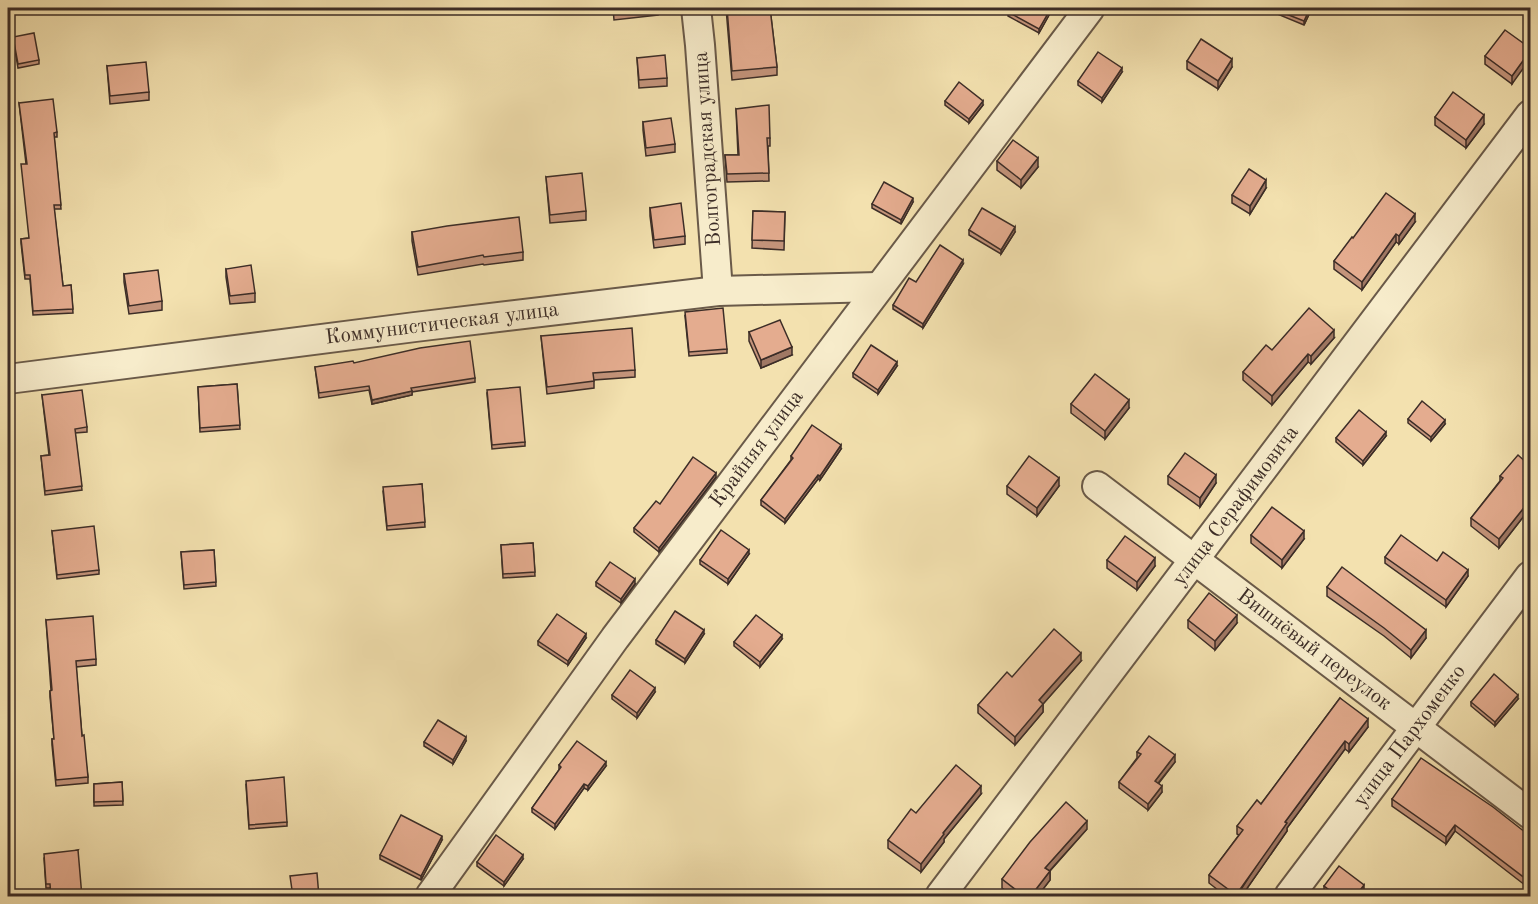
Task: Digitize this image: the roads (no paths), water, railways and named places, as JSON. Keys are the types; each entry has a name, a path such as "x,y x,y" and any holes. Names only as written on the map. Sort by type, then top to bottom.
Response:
{"street":[{"name":"Волгоградская улица","path":"696,8 718,291"},
{"name":"Крайняя улица","path":"430,897 615,638 1090,8"},
{"name":"улица Серафимовича","path":"940,897 1530,115"},
{"name":"Коммунистическая улица","path":"8,379 718,291 878,287"},
{"name":"Вишнёвый переулок","path":"1097,486 1417,726 1530,814"},
{"name":"улица Пархоменко","path":"1289,897 1530,576"}]}
